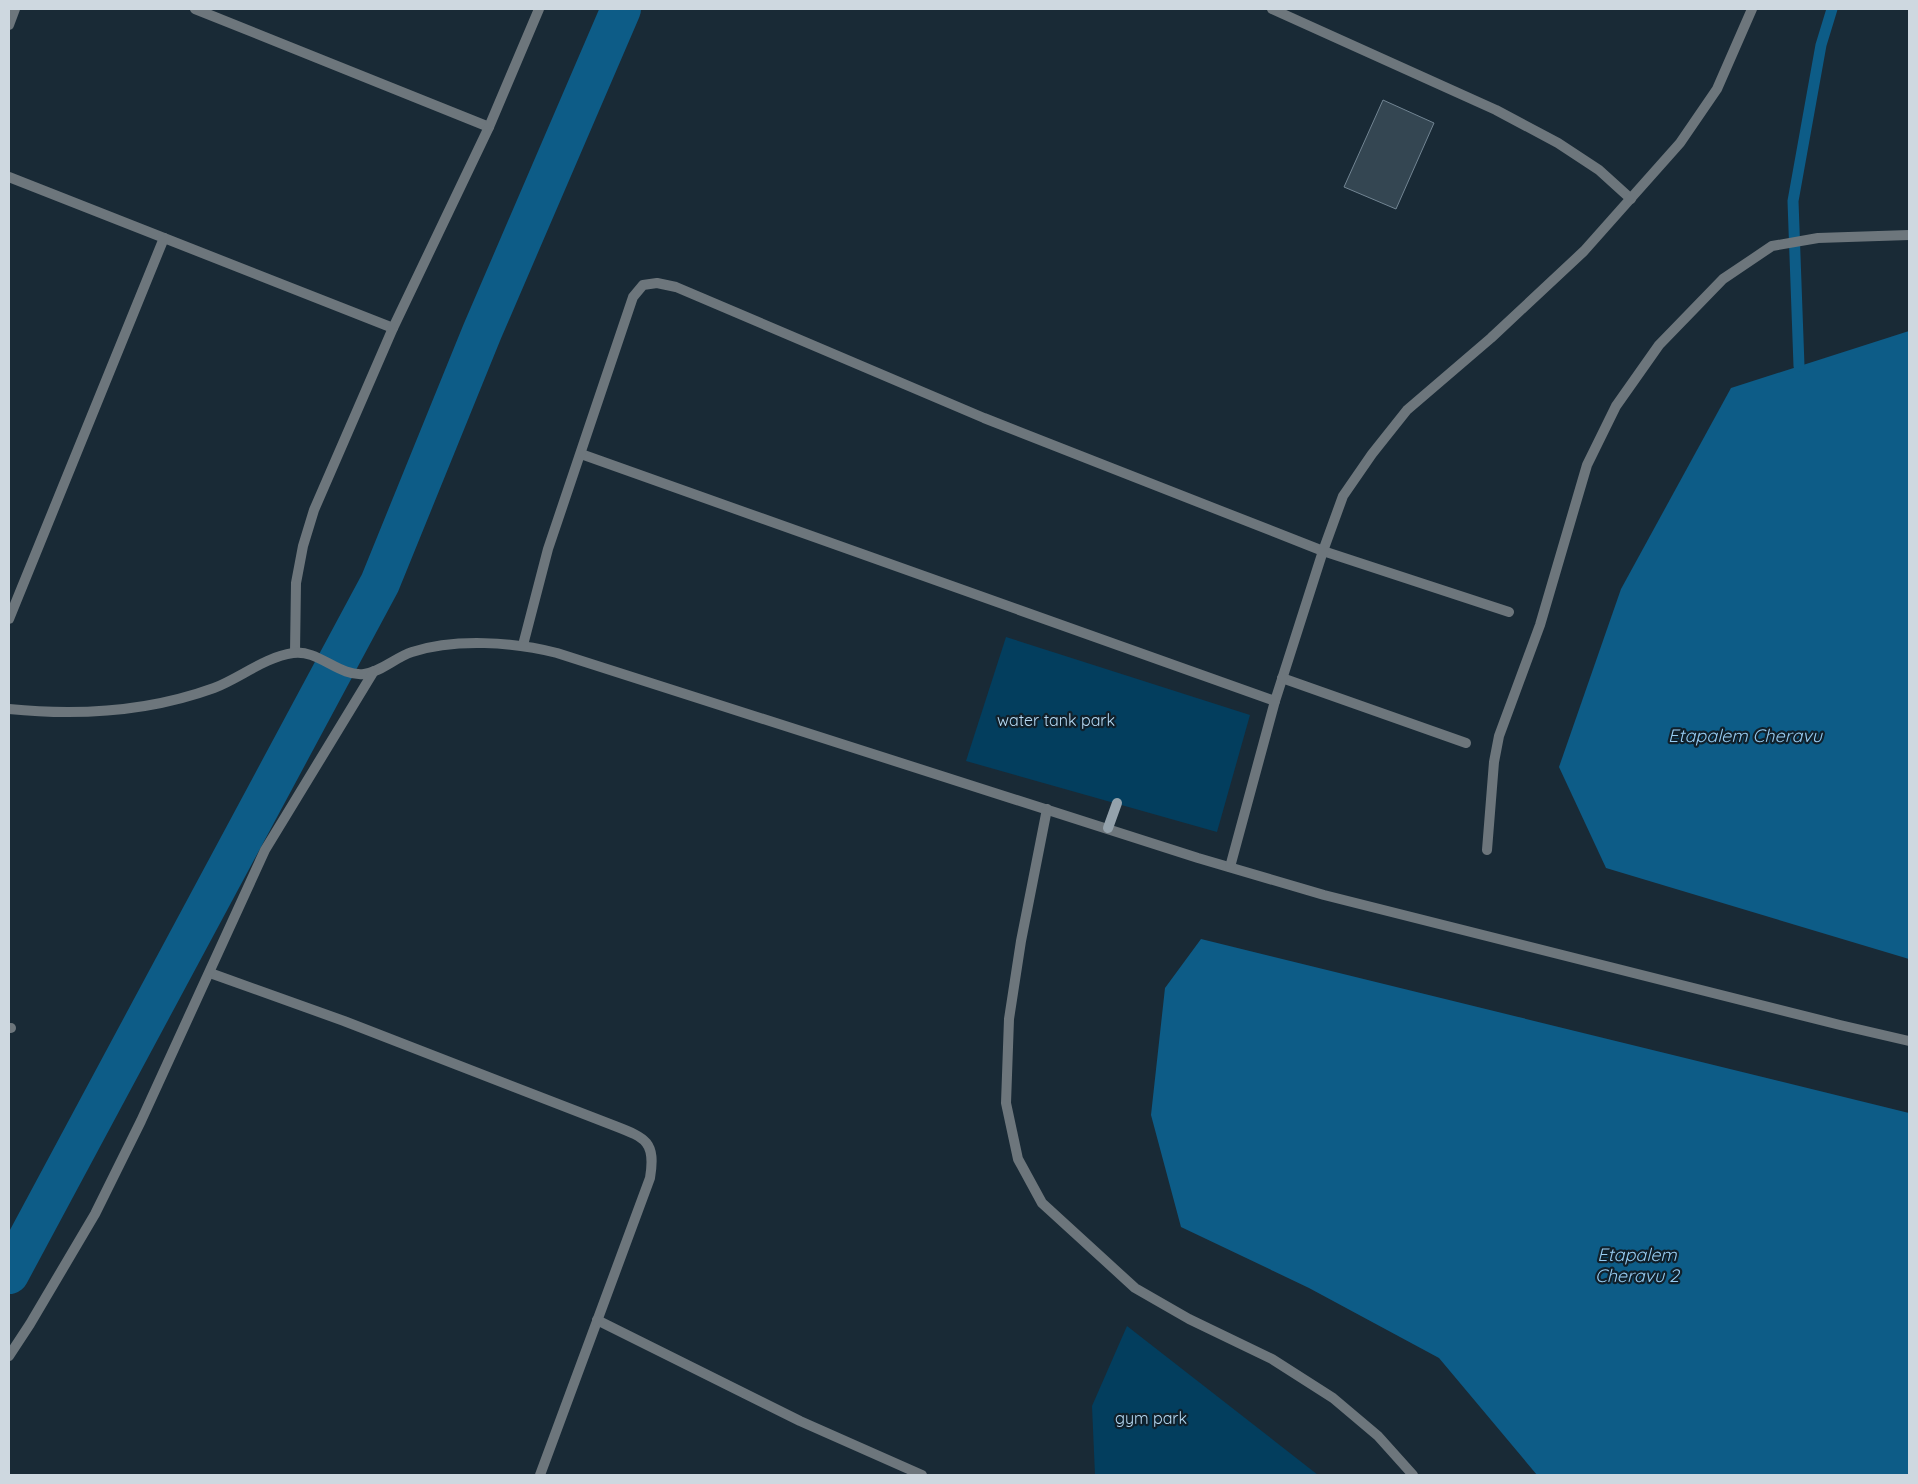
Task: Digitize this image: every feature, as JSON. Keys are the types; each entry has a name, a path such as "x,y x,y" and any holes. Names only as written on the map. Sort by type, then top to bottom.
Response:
{"street":[{"path":"9,25 16,9"},
{"path":"195,9 489,127"},
{"path":"295,652 296,583 303,546 314,510 393,328 489,127 539,9"},
{"path":"1272,9 1496,110 1558,143 1599,170 1631,199"},
{"path":"1230,867 1282,678 1343,496 1372,454 1407,410 1491,338 1584,251 1680,143 1717,89 1752,9"},
{"path":"9,177 393,328"},
{"path":"1488,850 1494,762 1500,736 1540,625 1587,465 1616,406 1659,345 1723,279 1772,246 1818,238 1909,235"},
{"path":"9,619 164,238"},
{"path":"523,645 548,550 633,297 643,285 657,283 676,287 984,418 1323,551 1509,612"},
{"path":"581,454 1275,701"},
{"path":"9,709 40,712 96,712 185,698 215,687 279,656 295,652 314,656 352,673 364,674 374,671 408,653 430,646 523,645 557,653 1230,867 1324,895 1820,1021 1909,1041"},
{"path":"9,1356 30,1324 94,1214 142,1120 266,850 374,671"},
{"path":"1282,678 1466,744"},
{"path":"1108,828 1117,803"},
{"path":"1047,809 1021,941 1009,1020 1006,1103 1018,1159 1042,1203 1135,1288 1189,1320 1272,1359 1333,1398 1378,1436 1413,1475"},
{"path":"210,973 344,1021 641,1137 650,1148 653,1162 650,1178 540,1475"},
{"path":"597,1320 800,1421 922,1475"}],"green space":[{"name":"water tank park","path":"1006,637 1250,715 1217,832 966,761"},
{"name":"gym park","path":"1127,1326 1318,1475 1095,1475 1092,1406"}],"water":[{"name":"Etapalem Cheravu","path":"1909,331 1909,959 1606,868 1559,767 1621,589 1731,388"},
{"name":"Etapalem Cheravu 2","path":"1201,939 1909,1113 1909,1475 1537,1475 1439,1358 1309,1288 1181,1227 1151,1115 1165,988"}],"building":[{"path":"1383,100 1434,123 1396,209 1344,187"}],"waterway":[{"path":"9,1274 380,583 482,332 621,9"},
{"path":"1799,366 1793,201 1821,45 1832,9"}]}
